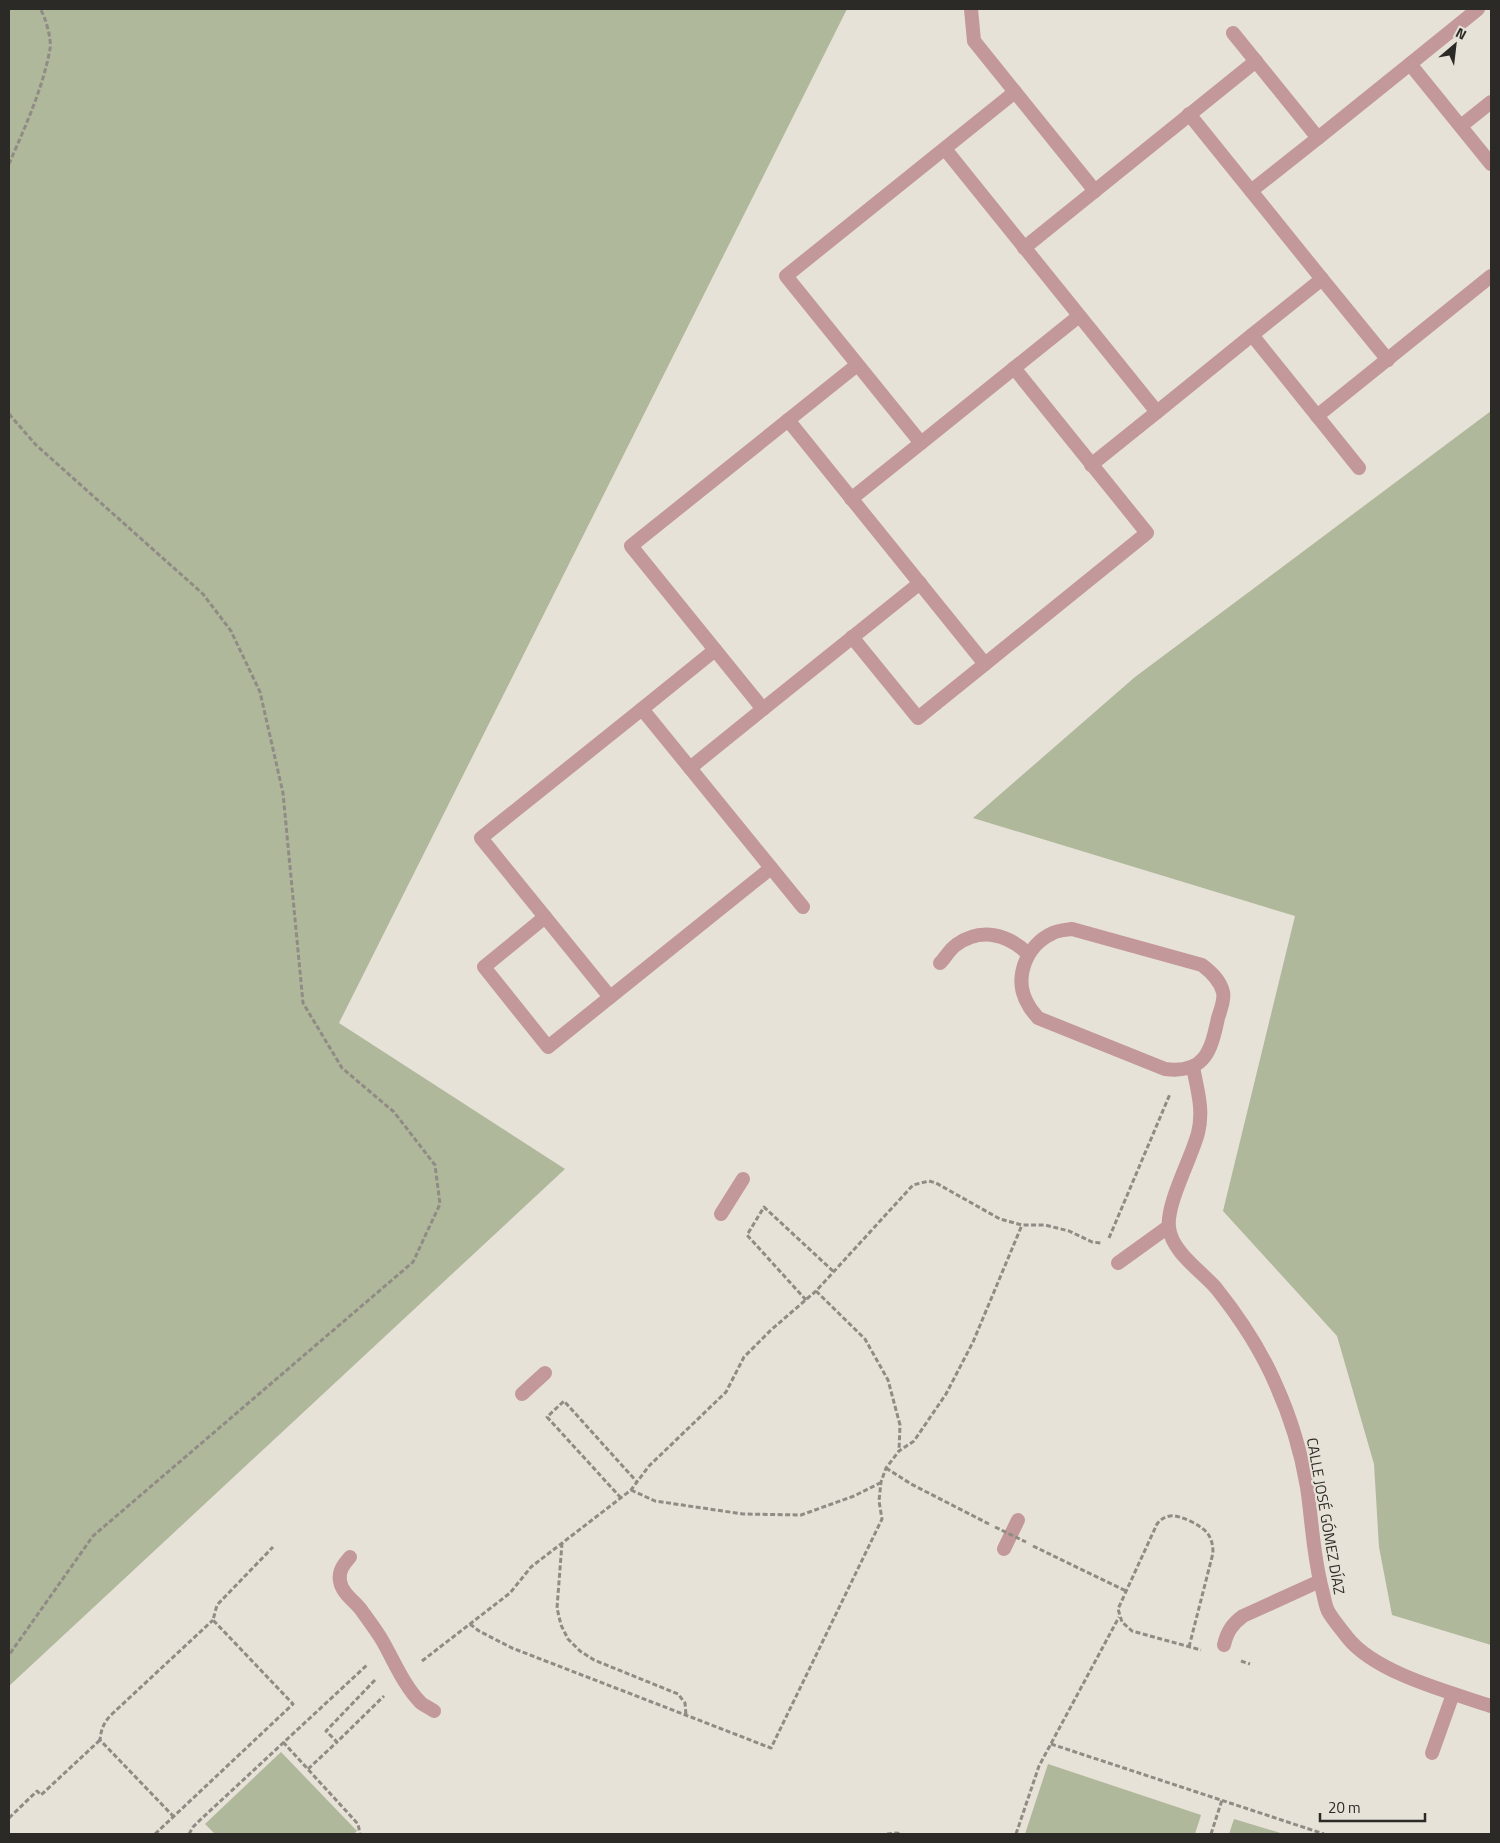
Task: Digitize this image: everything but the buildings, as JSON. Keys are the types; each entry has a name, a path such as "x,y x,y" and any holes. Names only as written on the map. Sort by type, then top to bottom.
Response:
{"street":[{"path":"971,9 974,41 1095,191"},
{"path":"1251,191 1478,9"},
{"path":"1233,33 1318,138"},
{"path":"1024,248 1256,61"},
{"path":"1410,64 1491,164"},
{"path":"921,443 786,276 1015,92"},
{"path":"1461,126 1491,102"},
{"path":"1189,114 1388,360"},
{"path":"944,149 1157,412"},
{"path":"1317,416 1491,276"},
{"path":"1092,465 1322,279"},
{"path":"851,499 1079,316"},
{"path":"1252,336 1359,468"},
{"path":"763,709 631,546 858,365"},
{"path":"852,637 918,718 1147,533 1014,368"},
{"path":"788,420 985,664"},
{"path":"690,768 920,583"},
{"path":"610,997 481,838 715,650"},
{"path":"642,709 803,907"},
{"path":"545,917 484,967 548,1046 771,868"},
{"path":"1072,928 1202,965 1219,982 1224,994 1212,1047 1201,1061 1186,1069 1165,1069 1038,1018 1028,1005 1022,988 1022,970 1028,954 1039,941 1055,932 1072,928"},
{"path":"940,963 955,945 974,937 988,934 1003,936 1017,943 1028,954"},
{"path":"1118,1263 1168,1227 1170,1210 1198,1132 1201,1107 1186,1069"},
{"path":"721,1214 743,1179"},
{"name":"CALLE JOSÉ GÓMEZ DÍAZ","path":"1168,1227 1177,1247 1215,1287 1251,1336 1276,1385 1298,1443 1307,1488 1311,1533 1320,1581 1328,1610 1348,1639 1370,1658 1393,1671 1491,1706"},
{"path":"522,1394 545,1373"},
{"path":"1004,1549 1018,1520"},
{"path":"350,1557 343,1564 340,1572 342,1590 355,1601 380,1638 403,1679 422,1703 434,1711"},
{"path":"1224,1645 1233,1623 1243,1616 1320,1581"},
{"path":"1432,1752 1453,1694"}],"path":[{"path":"9,164 35,104 51,47 44,14 40,9"},
{"path":"9,414 36,445 203,594 231,631 260,692 283,793 303,1003 342,1068 394,1112 435,1165 440,1204 413,1262 93,1536 9,1655"},
{"path":"308,1769 419,1663 510,1592 530,1567 631,1490 649,1466 726,1392 744,1357 816,1291 914,1185 929,1181 936,1183 1000,1219 1022,1225 1045,1225 1069,1232 1092,1242 1101,1243 1109,1237 1186,1069"},
{"path":"806,1300 746,1235 764,1207 834,1272"},
{"path":"470,1624 479,1631 512,1648 771,1748 882,1519 879,1500 881,1482 886,1468 899,1451 914,1441 946,1394 972,1342 1022,1225"},
{"path":"816,1291 865,1339 888,1380 900,1425 899,1451"},
{"path":"621,1498 547,1417 564,1401 637,1482"},
{"path":"886,1468 911,1484 995,1528 1126,1591"},
{"path":"631,1490 655,1502 743,1514 801,1515 854,1496 881,1482"},
{"path":"1189,1647 1213,1553 1212,1543 1209,1534 1203,1527 1174,1516 1169,1516 1160,1520 1126,1591 1118,1610 1119,1616 1126,1628 1132,1630 1189,1647 1206,1652"},
{"path":"562,1543 557,1608 561,1625 568,1639 580,1651 594,1660 678,1694 685,1703 686,1715"},
{"path":"9,1818 37,1791 41,1795 100,1740 101,1730 105,1721 213,1620 217,1605 273,1547"},
{"path":"1016,1834 1039,1766 1119,1616"},
{"path":"156,1834 293,1704 213,1620"},
{"path":"1232,1659 1250,1664"},
{"path":"189,1834 199,1821 367,1665 372,1671"},
{"path":"337,1742 326,1730 378,1678"},
{"path":"100,1740 174,1817"},
{"path":"283,1742 358,1824 360,1834"},
{"path":"1051,1744 1324,1834"},
{"path":"1211,1834 1222,1800"},
{"path":"887,1834 902,1834"}],"green space":[{"path":"9,9 847,9 339,1023 565,1169 9,1686"},
{"path":"1491,411 1491,1645 1392,1615 1379,1547 1374,1464 1337,1336 1223,1211 1295,916 973,818 1135,677"},
{"path":"281,1752 357,1831 354,1834 215,1834 205,1824"},
{"path":"1048,1764 1201,1815 1195,1834 1025,1834"},
{"path":"1234,1819 1284,1834 1229,1834"}]}
